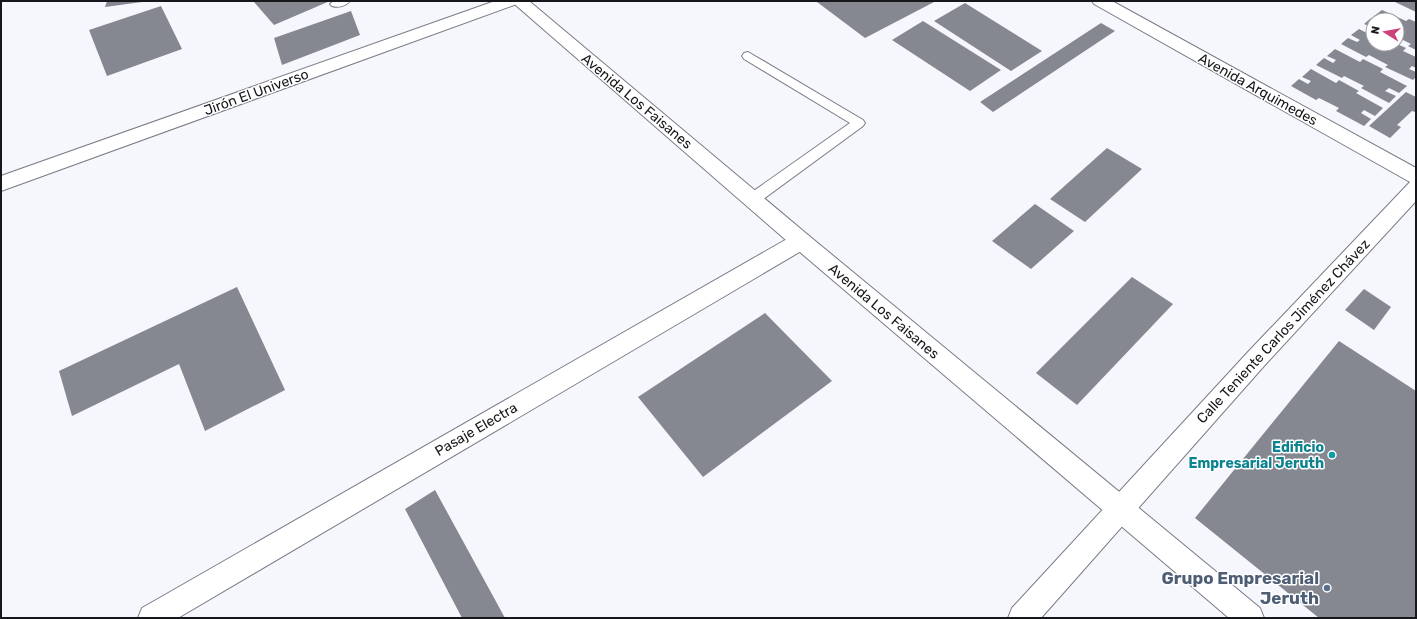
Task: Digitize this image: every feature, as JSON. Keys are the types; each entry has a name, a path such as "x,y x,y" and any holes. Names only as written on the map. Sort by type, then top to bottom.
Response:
{"street":[{"name":"Jirón El Universo","path":"1,184 511,1"},
{"name":"Avenida Los Faisanes","path":"519,1 1120,511 1250,618"},
{"name":"Avenida Arquimedes","path":"1100,1 1416,177"},
{"name":"Calle Teniente Carlos Jiménez Chávez","path":"1022,618 1256,359 1416,188"},
{"name":"Pasaje Electra","path":"152,618 801,241"}],"lane":[{"path":"748,56 859,123 753,199"}],"building":[{"path":"107,1 142,1 142,2 105,7"},
{"path":"330,1 274,25 254,2"},
{"path":"936,1 865,38 817,2"},
{"path":"1393,1 1416,1 1416,12"},
{"path":"965,3 1042,51 1011,71 934,21"},
{"path":"161,6 182,49 107,76 89,30"},
{"path":"351,11 360,35 282,65 274,38"},
{"path":"1409,19 1416,22 1416,50 1408,46 1411,44 1405,41 1405,21"},
{"path":"923,21 1001,70 970,91 892,40"},
{"path":"1101,23 1115,31 993,112 980,102"},
{"path":"1359,29 1365,32 1365,52 1405,52 1416,57 1416,68 1412,66 1409,69 1416,72 1416,77 1413,80 1385,67 1388,65 1369,55 1366,57 1341,44 1348,38 1357,42 1360,40 1351,35"},
{"path":"1335,49 1360,62 1363,59 1383,69 1380,72 1407,86 1399,93 1389,88 1385,91 1396,96 1389,103 1361,88 1364,86 1344,76 1342,78 1316,65 1324,58 1333,63 1336,60 1327,56"},
{"path":"1311,69 1336,83 1339,80 1359,91 1356,93 1383,108 1375,116 1364,110 1361,113 1371,119 1364,126 1336,111 1339,108 1319,98 1316,100 1291,86 1299,79 1308,84 1311,81 1302,77"},
{"path":"1406,92 1416,97 1416,110 1415,112 1412,111 1397,125 1401,127 1390,138 1369,126"},
{"path":"1107,148 1142,169 1085,222 1050,199"},
{"path":"1035,204 1074,231 1031,269 992,241"},
{"path":"1132,277 1173,304 1077,405 1036,373"},
{"path":"237,287 285,390 205,431 179,364 72,416 59,371"},
{"path":"1364,289 1391,307 1374,330 1345,310"},
{"path":"765,313 832,381 703,477 638,397"},
{"name":"Edificio Empresarial Jeruth","path":"1339,341 1416,391 1416,618 1319,618 1195,518"},
{"path":"435,490 505,618 462,618 405,509"}],"place":[{"name":"Edificio Empresarial Jeruth","path":"1332,455"},
{"name":"Grupo Empresarial Jeruth","path":"1327,588"}]}
